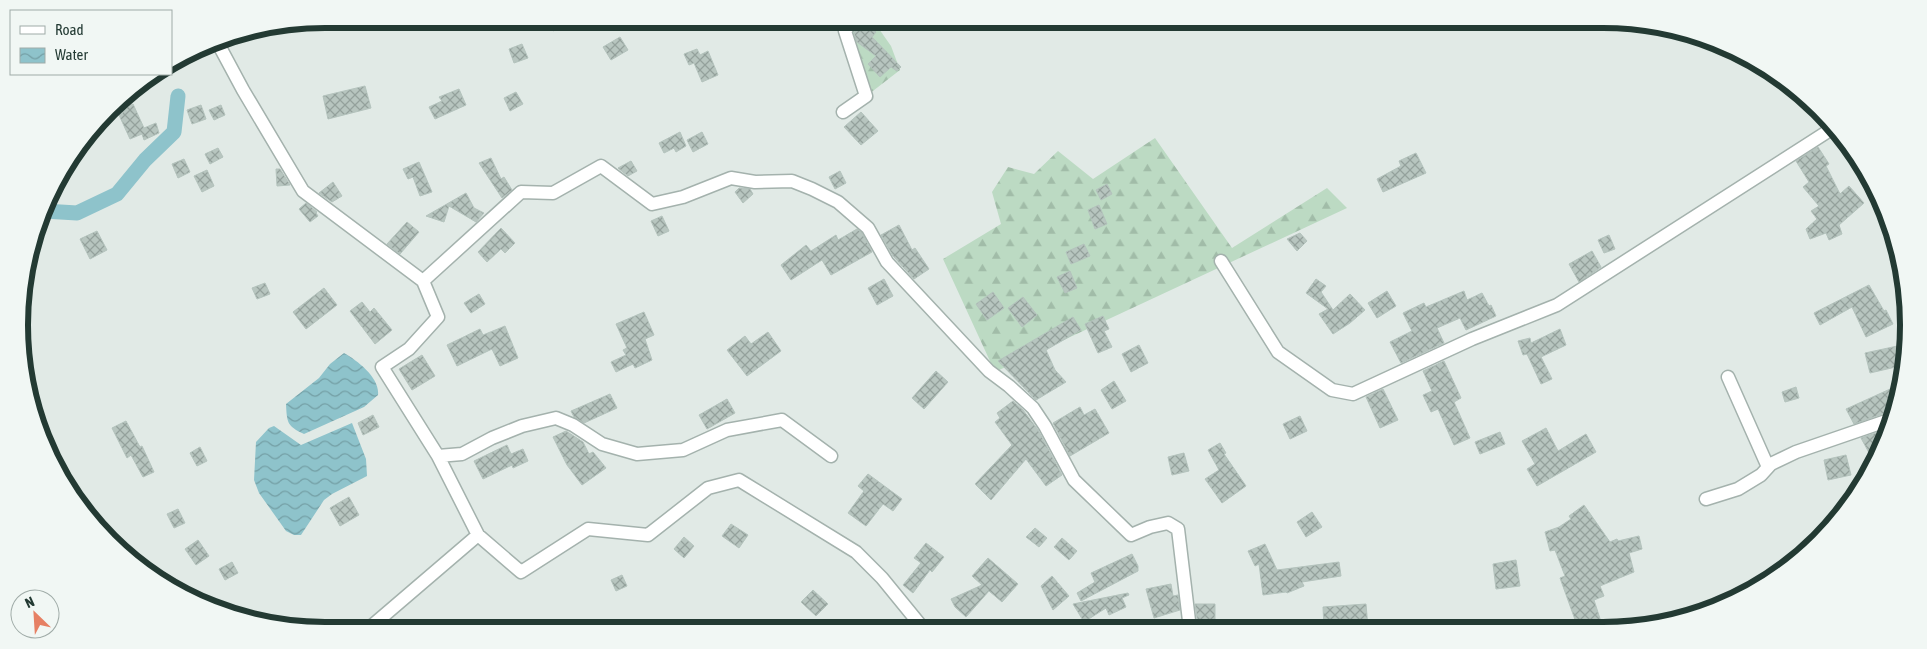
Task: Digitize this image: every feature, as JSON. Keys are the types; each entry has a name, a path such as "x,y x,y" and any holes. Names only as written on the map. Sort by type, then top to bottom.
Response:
{"street":[{"path":"843,112 866,96 845,32 848,28"},
{"path":"220,46 243,90 303,191 423,281 438,317 409,349 382,368 438,456 478,535 521,572 588,529 648,535 708,488 739,480 856,552 882,578 918,622"},
{"path":"1221,261 1278,352 1332,390 1353,394 1472,339 1557,305 1828,131"},
{"path":"423,281 521,192 553,193 601,166 652,204 683,197 731,178 755,182 792,181 812,189 838,202 868,228 887,262 989,371 1033,408 1045,426 1074,480 1118,522 1132,534 1168,523 1178,529 1189,622"},
{"path":"1728,377 1768,467"},
{"path":"438,456 462,454 492,438 522,426 556,418 574,425 602,444 638,454 683,450 727,430 782,420 831,456"},
{"path":"1706,499 1738,489 1761,475 1771,464 1796,452 1883,422"},
{"path":"376,622 478,535"}],"green space":[{"path":"837,28 878,28 891,46 900,70 869,94"},
{"path":"1155,138 1232,248 1327,188 1347,208 995,372 943,259 1001,224 992,192 1008,167 1034,174 1058,151 1093,179"}],"water":[{"path":"344,353 361,365 372,376 376,382 378,395 364,407 304,434 294,429 288,420 286,404 319,378 330,364"},
{"path":"352,423 366,459 367,476 324,500 301,535 294,535 286,531 259,493 254,480 256,442 269,428 274,426 301,445"}],"building":[{"path":"857,28 871,28 876,32 872,37 901,67 897,71 891,67 880,77 868,64 876,56 857,42 854,33"},
{"path":"620,37 628,50 611,60 603,47"},
{"path":"522,44 528,58 514,63 509,49"},
{"path":"697,49 700,55 708,51 718,75 702,82 694,63 689,65 684,54"},
{"path":"365,86 371,108 328,119 323,96"},
{"path":"459,89 466,105 435,119 429,107 442,101 439,97"},
{"path":"516,92 523,104 510,111 504,98"},
{"path":"133,104 144,128 156,123 159,133 144,140 142,134 130,139 119,115 123,113 121,110"},
{"path":"201,105 206,119 192,124 187,110"},
{"path":"221,105 225,115 214,120 209,110"},
{"path":"861,112 878,131 861,145 844,127"},
{"path":"680,132 686,146 676,152 674,148 664,153 659,143"},
{"path":"702,132 708,144 693,152 687,140"},
{"path":"1818,147 1829,164 1826,166 1840,194 1849,186 1864,203 1839,225 1842,234 1829,240 1826,233 1810,239 1806,229 1817,219 1811,211 1819,206 1803,187 1809,182 1796,161"},
{"path":"218,148 223,157 210,164 205,154"},
{"path":"1416,153 1426,173 1383,192 1377,179 1401,166 1399,161"},
{"path":"491,158 501,179 504,177 512,190 502,198 479,163"},
{"path":"184,159 190,172 178,178 172,164"},
{"path":"631,161 637,171 628,176 618,168"},
{"path":"419,162 432,192 420,196 413,177 408,179 403,169"},
{"path":"276,169 280,169 290,185 277,186"},
{"path":"207,170 214,186 202,192 194,176"},
{"path":"840,171 846,183 835,189 829,177"},
{"path":"333,182 342,196 332,202 319,193"},
{"path":"1107,184 1112,194 1101,200 1096,190"},
{"path":"739,188 750,189 753,194 743,203 735,192"},
{"path":"466,193 474,208 484,213 476,222 449,206 444,222 426,216"},
{"path":"306,203 317,212 318,216 310,222 299,209"},
{"path":"1099,205 1107,224 1095,229 1088,210"},
{"path":"662,216 669,231 658,236 651,221"},
{"path":"407,222 419,232 400,254 387,244"},
{"path":"899,225 912,250 915,248 929,269 914,279 893,256 881,235"},
{"path":"501,228 515,243 505,253 501,249 487,262 478,252"},
{"path":"857,229 862,233 872,252 831,275 822,260 791,280 781,265 806,245 811,251 836,235 838,240"},
{"path":"97,231 107,250 90,259 80,239"},
{"path":"1300,233 1307,241 1297,251 1287,239"},
{"path":"1609,235 1615,249 1604,253 1598,240"},
{"path":"1084,244 1090,256 1071,264 1066,252"},
{"path":"1592,251 1601,267 1579,282 1569,264"},
{"path":"1070,271 1077,288 1065,293 1057,277"},
{"path":"884,279 893,296 877,305 868,288"},
{"path":"1316,279 1326,286 1321,292 1333,310 1350,294 1365,310 1333,334 1319,314 1328,309 1306,293"},
{"path":"265,283 270,294 257,299 252,288"},
{"path":"1869,285 1893,324 1866,337 1852,307 1820,325 1814,313"},
{"path":"324,288 337,305 306,329 293,312"},
{"path":"1387,291 1396,306 1377,318 1368,303"},
{"path":"1464,291 1467,300 1482,293 1496,316 1466,330 1460,318 1437,328 1444,343 1401,363 1390,342 1412,331 1403,313 1424,303 1426,307"},
{"path":"993,292 1004,308 987,320 976,304"},
{"path":"479,294 485,304 471,313 464,303"},
{"path":"1023,297 1037,315 1022,327 1008,308"},
{"path":"362,302 370,312 374,308 392,330 375,344 350,311"},
{"path":"644,312 654,335 645,339 652,360 635,368 633,364 616,372 611,362 626,355 623,350 627,348 616,324"},
{"path":"1103,316 1109,329 1104,331 1112,347 1098,353 1085,324"},
{"path":"1073,317 1081,330 1046,350 1055,370 1066,382 1036,400 998,361"},
{"path":"505,326 518,358 500,366 492,349 457,366 447,345 480,329 483,335"},
{"path":"1560,329 1566,345 1541,357 1552,379 1541,384 1527,354 1523,355 1518,341 1530,338 1531,343"},
{"path":"768,332 781,351 747,376 727,350 745,336 751,344"},
{"path":"1139,345 1148,363 1131,372 1122,354"},
{"path":"1899,346 1896,367 1870,373 1865,353"},
{"path":"422,355 435,376 412,390 399,369"},
{"path":"1444,361 1461,398 1454,402 1470,438 1454,445 1438,409 1431,412 1423,395 1432,391 1423,371"},
{"path":"936,371 948,382 924,409 912,398"},
{"path":"1114,381 1126,401 1112,409 1101,390"},
{"path":"1796,387 1799,398 1785,402 1782,392"},
{"path":"1892,388 1886,413 1854,424 1846,409"},
{"path":"1383,389 1398,420 1380,428 1366,397"},
{"path":"610,394 617,408 584,423 574,417 571,411"},
{"path":"727,399 735,413 707,429 699,415"},
{"path":"1013,401 1023,410 1038,430 1062,475 1046,486 1026,459 991,500 975,484 1012,445 995,422 1000,418 997,413"},
{"path":"1080,407 1084,415 1095,409 1109,433 1070,456 1053,423"},
{"path":"373,415 379,427 363,435 358,423"},
{"path":"1300,416 1307,431 1290,439 1283,424"},
{"path":"126,421 140,447 142,446 154,472 143,477 131,455 127,458 112,428"},
{"path":"1546,428 1558,451 1586,434 1596,452 1537,486 1527,469 1535,464 1522,441"},
{"path":"566,431 583,442 589,454 593,452 606,468 582,485 567,465 553,437"},
{"path":"1500,432 1505,444 1480,454 1475,442"},
{"path":"1879,432 1870,454 1861,438"},
{"path":"1220,443 1226,453 1224,454 1246,486 1222,503 1205,479 1219,470 1208,450"},
{"path":"507,445 511,454 523,449 528,461 513,468 512,465 483,479 474,461"},
{"path":"200,447 207,461 197,466 190,453"},
{"path":"1184,453 1189,471 1172,475 1168,457"},
{"path":"1846,455 1851,475 1828,480 1824,460"},
{"path":"868,474 902,499 893,511 883,504 866,526 848,513 864,491 858,486"},
{"path":"349,497 359,515 340,526 330,508"},
{"path":"1584,505 1610,542 1617,539 1618,541 1639,536 1642,549 1629,553 1634,572 1600,586 1604,596 1594,600 1601,622 1576,622 1560,578 1565,576 1555,550 1550,551 1545,532 1559,527 1571,519 1569,516"},
{"path":"178,509 185,523 174,528 167,514"},
{"path":"1312,512 1322,527 1306,537 1297,522"},
{"path":"731,524 748,535 739,548 722,536"},
{"path":"1035,528 1047,538 1039,547 1026,537"},
{"path":"684,537 694,546 684,558 674,549"},
{"path":"1062,538 1077,551 1069,560 1054,547"},
{"path":"198,540 209,556 196,565 185,549"},
{"path":"926,543 944,557 932,572 930,570 913,593 903,585 921,563 914,558"},
{"path":"1265,544 1277,570 1339,562 1341,576 1302,582 1304,586 1287,593 1263,595 1259,564 1255,566 1248,551"},
{"path":"1132,554 1138,566 1138,571 1081,601 1077,593 1095,582 1091,573"},
{"path":"988,558 1018,584 1002,602 989,591 966,617 955,607 951,599 982,585 972,576"},
{"path":"1516,560 1520,586 1496,589 1493,564"},
{"path":"232,562 238,573 225,580 219,569"},
{"path":"622,575 627,586 616,591 611,580"},
{"path":"1052,576 1069,596 1053,610 1041,586"},
{"path":"1171,584 1173,596 1178,595 1180,610 1154,618 1146,589"},
{"path":"813,590 828,604 816,616 801,602"},
{"path":"1128,593 1129,595 1122,598 1126,607 1109,615 1106,608 1084,622 1073,604"},
{"path":"1195,604 1215,604 1215,622 1198,622"},
{"path":"1366,604 1368,622 1324,622 1323,607"}],"waterway":[{"path":"50,211 77,213 117,194 145,160 174,132 178,96"}]}
